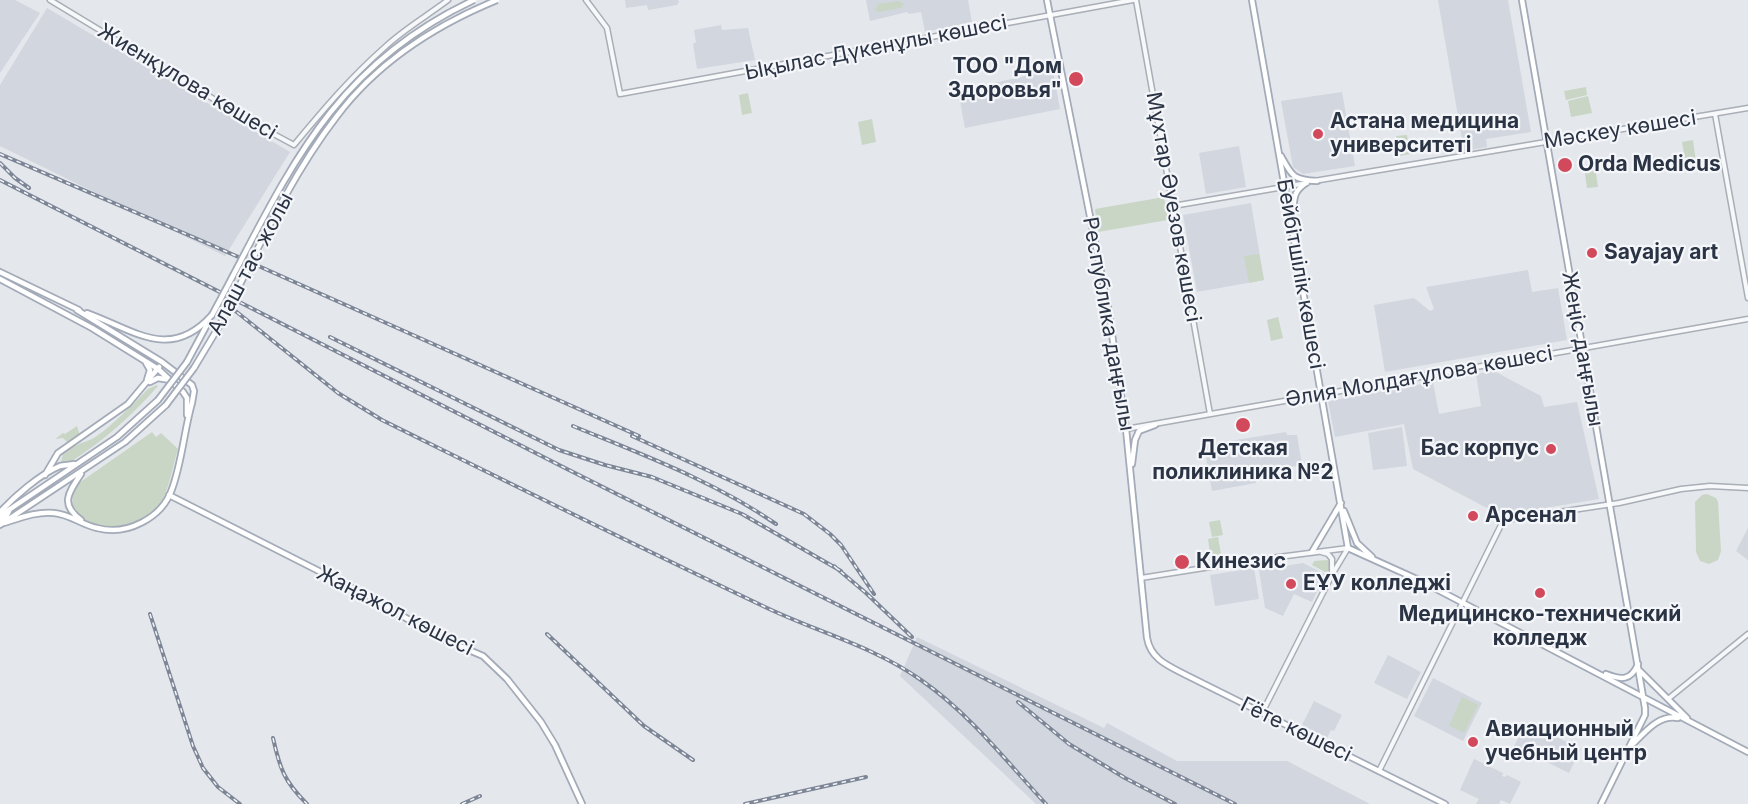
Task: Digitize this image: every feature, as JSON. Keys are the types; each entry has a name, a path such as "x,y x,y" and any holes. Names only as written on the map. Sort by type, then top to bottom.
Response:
{"main road":[{"name":"Алаш тас жолы","path":"0,514 117,437 158,399 187,362 287,174 310,137 330,111 369,69 397,45 438,18 474,0"},
{"name":"Алаш тас жолы","path":"1,523 125,442 165,405 194,368 221,323 312,150 338,115 385,67 416,44 454,20 497,0"},
{"name":"Республика даңғылы","path":"1047,0 1108,307 1126,429 1147,638 1151,650"},
{"name":"Бейбітшілік көшесі","path":"1252,0 1348,548"},
{"name":"Жеңіс даңғылы","path":"1522,0 1644,697 1645,715 1601,804"},
{"path":"1278,152 1293,177 1317,181"},
{"path":"1290,221 1293,212 1293,195 1306,183"},
{"path":"0,272 77,310 146,337 166,340 188,336 198,330 212,315"},
{"path":"0,279 92,328 158,369 172,380 187,398 187,421"},
{"path":"1,523 47,512 61,514 91,526 112,530 132,527 160,510 170,495 194,394 192,385 162,362 77,310"},
{"path":"143,359 150,370 145,385"},
{"path":"45,475 58,453 117,412 145,385 162,362"},
{"path":"145,385 158,378 172,380"},
{"path":"1131,473 1137,435 1143,429 1155,424"},
{"path":"58,453 58,459 62,465"},
{"path":"0,514 14,498 45,475 62,465 79,463"},
{"path":"83,471 70,490 68,501 74,514 91,526"},
{"name":"Жаңажол көшесі","path":"170,495 374,599 436,636 483,656 507,679 541,722 555,745 582,804"},
{"path":"1312,552 1341,504"},
{"path":"1341,504 1357,543 1376,561"},
{"path":"1,523 10,509"},
{"path":"1348,548 1421,581 1748,752"},
{"name":"Гёте көшесі","path":"1151,650 1154,656 1165,664 1445,804"},
{"path":"1592,670 1620,679 1631,676 1639,662"},
{"path":"1640,670 1691,722"},
{"path":"1631,746 1661,719 1672,717 1685,719"}],"street":[{"name":"Жиенқұлова көшесі","path":"50,0 255,124 294,145 338,91 365,65 387,45 448,0"},
{"name":"Ықылас Дүкенұлы көшесі","path":"586,0 607,28 620,94 1134,0"},
{"name":"Мұхтар Әуезов көшесі","path":"1134,0 1209,414"},
{"name":"Мәскеу көшесі","path":"1173,206 1748,108"},
{"path":"1715,114 1748,298"},
{"name":"Әлия Молдағұлова көшесі","path":"1126,429 1748,319"},
{"path":"1379,771 1502,523 1506,520 1611,504 1681,489 1710,486 1748,488"},
{"path":"1141,579 1348,548"},
{"path":"1262,712 1327,584 1348,548"},
{"path":"1312,552 1324,552 1332,559 1333,569 1327,584"},
{"path":"1667,700 1748,634"}],"shaded area":[{"path":"0,0 15,0 40,13 0,73"},
{"path":"625,0 678,0 679,2 677,5 648,10 647,5 626,8"},
{"path":"866,0 968,0 972,22 925,32 921,12 909,14 907,12 870,21"},
{"path":"1438,0 1508,0 1531,132 1486,139 1487,147 1464,151"},
{"path":"47,8 290,152 225,256 0,146 0,85"},
{"path":"721,25 722,30 748,28 755,60 697,69 693,44 696,42 694,30"},
{"path":"1051,59 1060,109 965,128 958,91 1025,76 1025,64"},
{"name":"Астана медицина университеті","path":"1342,92 1355,166 1303,174 1293,167 1281,101"},
{"path":"1239,146 1246,187 1206,194 1199,153"},
{"path":"1251,203 1264,280 1197,292 1183,215"},
{"path":"1528,270 1532,292 1558,288 1567,340 1385,372 1374,305 1414,298 1430,311 1434,309 1426,287"},
{"path":"1494,371 1541,396 1544,407 1577,402 1599,499 1510,514 1485,507 1413,469 1404,424 1335,437 1328,401 1433,382 1439,414 1481,406 1476,374"},
{"path":"1402,427 1407,466 1373,470 1368,433"},
{"path":"1286,432 1287,435 1297,435 1302,465 1255,473 1256,483 1212,491 1204,445"},
{"path":"1748,528 1748,560 1736,551"},
{"name":"ЕҰУ колледжі","path":"1303,563 1325,574 1312,602 1294,594 1283,616 1265,608 1259,570"},
{"path":"1254,568 1259,599 1215,606 1210,575"},
{"path":"917,637 1104,728 1107,723 1177,761 1287,761 1370,804 1036,804 900,676"},
{"path":"1388,655 1421,672 1407,699 1374,683"},
{"path":"1433,678 1482,703 1463,741 1414,716"},
{"path":"1314,701 1342,715 1334,731 1331,730 1327,738 1302,725"},
{"path":"1527,722 1581,749 1569,773 1514,746"},
{"path":"1474,759 1503,773 1502,776 1507,775 1521,782 1510,804 1501,800 1499,804 1476,804 1479,799 1460,790"}],"green space":[{"path":"899,1 904,4 901,8 879,12 875,10 878,4"},
{"path":"1586,87 1587,95 1566,100 1564,91"},
{"path":"748,93 752,113 742,115 739,95"},
{"path":"1588,96 1592,113 1571,117 1568,101"},
{"path":"872,119 876,142 862,145 858,122"},
{"path":"1407,135 1410,154 1400,156 1396,136"},
{"path":"1693,140 1696,162 1686,164 1682,142"},
{"path":"1595,166 1598,187 1587,188 1584,167"},
{"path":"1164,197 1168,220 1098,232 1095,209"},
{"path":"1259,254 1264,280 1249,283 1244,256"},
{"path":"1278,317 1283,338 1271,341 1267,320"},
{"path":"157,385 138,408 94,446 69,463 61,462 63,453 98,435 148,389"},
{"path":"77,426 80,436 68,443 63,438 55,439 63,433"},
{"path":"152,432 156,437 161,433 178,449 170,481 157,507 138,520 116,527 93,525 84,520 72,505 73,491 79,483"},
{"path":"1707,494 1716,498 1718,502 1721,551 1718,560 1709,564 1700,561 1696,552 1695,502 1702,495"},
{"path":"1220,520 1223,535 1212,537 1209,522"},
{"path":"1218,537 1222,559 1211,560 1208,539"},
{"path":"1314,561 1331,561 1332,567 1327,573 1312,565"},
{"path":"1462,697 1478,705 1464,733 1449,726"}],"railway":[{"path":"0,154 216,247 639,436"},
{"path":"0,163 29,188"},
{"path":"0,180 567,469 1235,804"},
{"path":"223,301 338,393 382,420 765,607 903,668 956,708 1046,804"},
{"path":"330,337 559,450 652,477 742,514 841,571"},
{"path":"573,426 652,458 703,482 776,524"},
{"path":"632,436 804,514 841,545 874,594"},
{"path":"834,566 912,637"},
{"path":"150,614 193,746 203,768 218,787 240,804"},
{"path":"547,634 644,726 693,760"},
{"path":"1018,702 1069,744 1125,778 1175,804"},
{"path":"273,738 284,774 307,804"},
{"path":"745,804 866,777"},
{"path":"462,804 480,796"}],"place":[{"name":"ТОО \"Дом Здоровья\"","path":"1076,79"},
{"name":"Астана медицина университеті","path":"1318,134"},
{"name":"Orda Medicus","path":"1565,165"},
{"name":"Sayajay аrt","path":"1592,253"},
{"name":"Детская поликлиника №2","path":"1243,425"},
{"name":"Бас корпус","path":"1551,449"},
{"name":"Арсенал","path":"1473,516"},
{"name":"Кинезис","path":"1182,562"},
{"name":"ЕҰУ колледжі","path":"1291,584"},
{"name":"Медицинско-технический колледж","path":"1540,593"},
{"name":"Авиационный учебный центр","path":"1473,742"}]}
